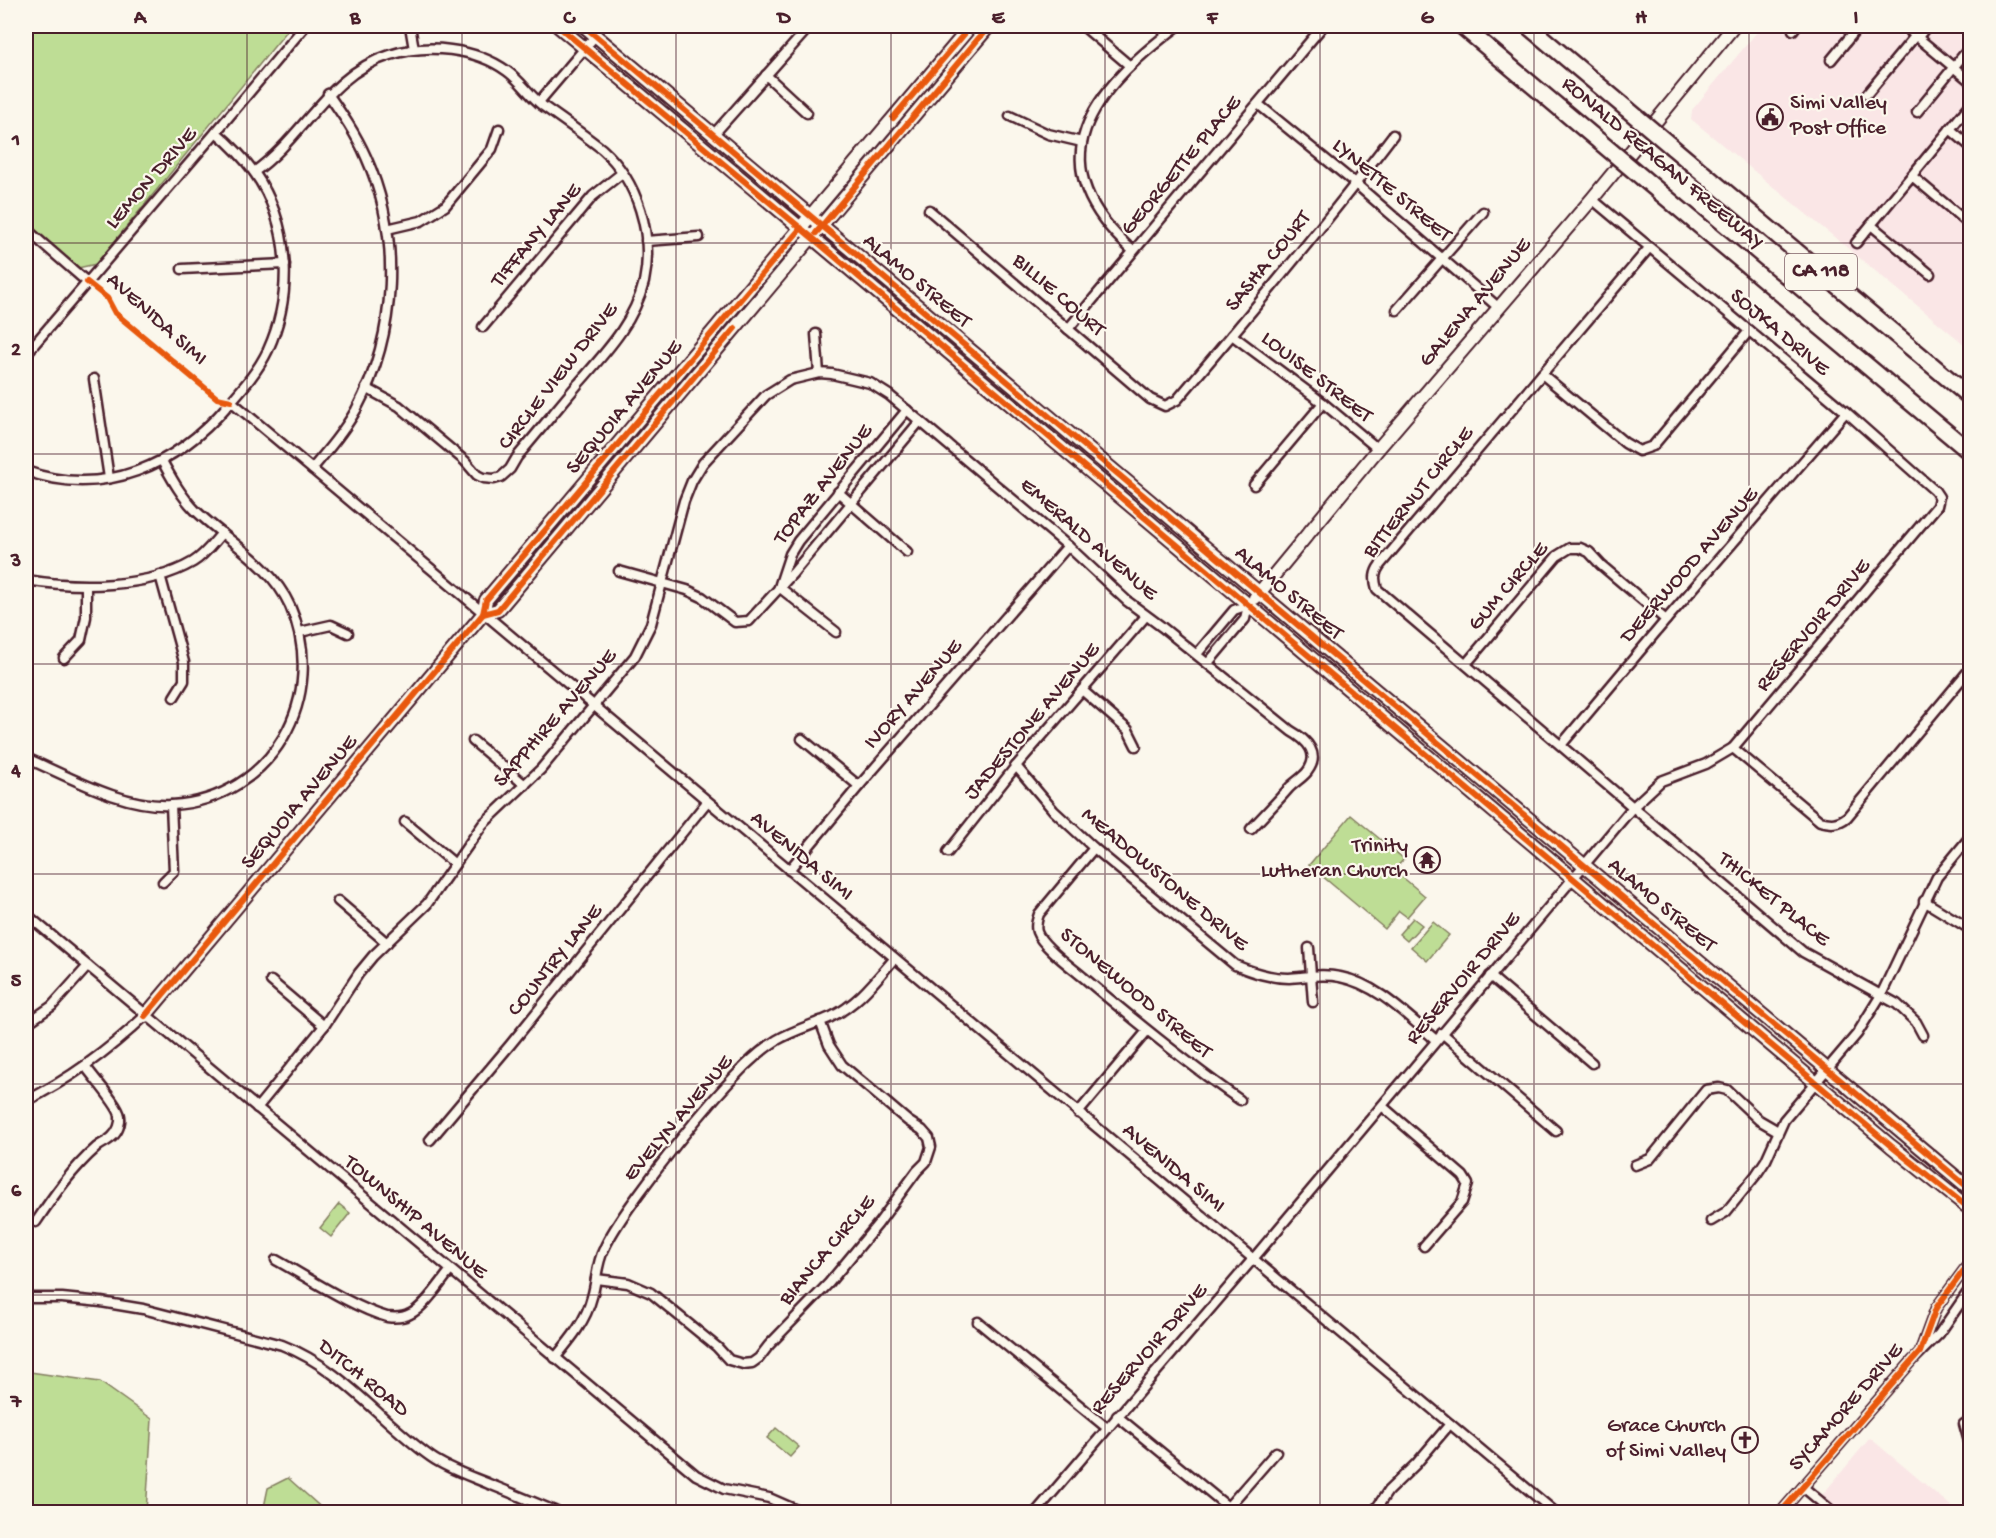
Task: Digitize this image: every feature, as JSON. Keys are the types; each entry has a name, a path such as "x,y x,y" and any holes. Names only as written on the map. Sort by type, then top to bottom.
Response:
{"highway":[{"name":"RONALD REAGAN FREEWAY","path":"1462,26 1971,452"},
{"name":"RONALD REAGAN FREEWAY","path":"1528,26 1971,397"},
{"path":"1938,425 1971,460"}],"main road":[{"name":"ALAMO STREET","path":"558,26 812,237 1815,1082 1971,1209"},
{"name":"ALAMO STREET","path":"584,26 1971,1189"},
{"name":"SEQUOIA AVENUE","path":"145,1016 483,614 486,600 971,26"},
{"name":"SEQUOIA AVENUE","path":"483,614 498,610 989,26"},
{"name":"GALENA AVENUE","path":"1248,605 1592,199 1734,26"}],"street":[{"name":"LEMON DRIVE","path":"26,354 304,26"},
{"path":"410,26 414,49"},
{"path":"714,134 810,26"},
{"path":"1083,26 1130,66"},
{"path":"1133,251 1104,221 1092,202 1082,172 1082,142 1087,122 1103,95 1151,46 1178,26"},
{"name":"GEORGETTE PLACE","path":"1068,329 1323,26"},
{"path":"1831,60 1859,26"},
{"path":"1904,26 1971,81"},
{"path":"1867,94 1927,26"},
{"path":"539,102 596,35"},
{"path":"1917,112 1971,47"},
{"name":"CIRCLE VIEW DRIVE","path":"254,172 278,153 328,94 345,78 368,63 390,54 414,49 448,49 481,58 508,72 539,102 602,149 622,173 639,207 646,241 643,282 635,308 626,326 517,457 510,470 501,477 489,479 477,475 465,461 399,406 366,388"},
{"path":"766,75 807,113"},
{"path":"312,469 343,430 366,388 380,349 389,308 391,266 387,229 379,190 366,157 349,124 328,94"},
{"name":"LYNETTE STREET","path":"1258,104 1356,184 1499,308"},
{"path":"1856,243 1971,105"},
{"path":"1010,116 1048,134 1082,142"},
{"path":"387,229 421,221 445,206 492,149 499,129"},
{"path":"1950,129 1971,146"},
{"path":"26,471 71,480 109,478 135,472 162,461 183,449 202,434 258,367 274,335 283,300 285,264 282,237 276,215 254,172 235,149 216,132"},
{"name":"SASHA COURT","path":"1165,406 1177,400 1232,335 1356,184 1393,135"},
{"name":"TIFFANY LANE","path":"483,327 593,196 622,173"},
{"path":"1912,176 1969,224"},
{"name":"SOJKA DRIVE","path":"1592,199 1846,412 1939,497"},
{"name":"BILLIE COURT","path":"929,210 1150,399 1165,406"},
{"path":"1397,310 1483,212"},
{"path":"1871,225 1930,274"},
{"name":"AVENIDA SIMI","path":"26,229 87,282"},
{"path":"646,241 699,237"},
{"name":"BITTERNUT CIRCLE","path":"1633,807 1562,744 1383,595 1377,589 1374,581 1375,572 1649,248"},
{"path":"182,269 285,264"},
{"path":"1542,374 1625,443 1639,451 1653,446 1749,332"},
{"path":"816,334 819,373"},
{"name":"LOUISE STREET","path":"1232,335 1323,403 1378,449"},
{"name":"EMERALD AVENUE","path":"819,373 870,383 907,410 1068,546 1126,602 1197,654 1291,731 1305,738 1312,750 1312,762 1307,772 1251,829"},
{"name":"SAPPHIRE AVENUE","path":"256,1108 324,1026 359,973 428,904 483,824 525,785 635,656 645,638 684,501 703,463 766,395 790,380 819,373"},
{"path":"94,378 109,478"},
{"name":"AVENIDA SIMI","path":"231,401 1555,1512"},
{"path":"1254,485 1323,403"},
{"name":"TOPAZ AVENUE","path":"779,588 790,554 838,492 907,410"},
{"name":"DEERWOOD AVENUE","path":"1562,744 1846,412"},
{"name":"TOPAZ AVENUE","path":"619,571 687,590 702,597 735,622 749,621 920,421"},
{"path":"26,758 117,797 143,804 171,805 201,800 230,789 257,770 276,750 291,725 301,693 304,661 300,632 290,606 274,580 258,562 184,498 162,461"},
{"path":"838,492 907,552"},
{"name":"RESERVOIR DRIVE","path":"1036,1512 1253,1259 1633,807 1662,781 1706,764 1733,748 1937,506 1939,497"},
{"path":"26,580 87,586 123,583 160,575 195,561 222,533"},
{"name":"IVORY AVENUE","path":"789,870 1068,546"},
{"name":"GUM CIRCLE","path":"1466,664 1557,556 1570,548 1580,548 1589,552 1601,565 1666,620"},
{"path":"160,575 184,662 184,681 174,697"},
{"path":"64,658 81,640 86,617 87,586"},
{"path":"779,588 836,632"},
{"name":"GALENA AVENUE","path":"1197,654 1234,610 1248,605"},
{"name":"GALENA AVENUE","path":"1208,663 1245,619 1248,605"},
{"name":"JADESTONE AVENUE","path":"948,852 1016,766 1146,616"},
{"path":"300,632 331,625 348,633"},
{"path":"1733,748 1820,821 1831,824 1840,822 1847,817 1971,669"},
{"path":"1082,690 1128,730 1136,746"},
{"path":"802,739 859,786"},
{"path":"473,741 525,785"},
{"name":"MEADOWSTONE DRIVE","path":"1016,766 1054,811 1094,848 1235,964 1271,977 1290,978 1312,975 1340,977 1368,987 1439,1036 1556,1131"},
{"name":"COUNTRY LANE","path":"430,1140 707,802"},
{"path":"162,882 174,871 171,805"},
{"name":"THICKET PLACE","path":"1633,807 1803,952 1881,995 1908,1014 1916,1022 1923,1035"},
{"path":"405,822 455,864"},
{"path":"1711,1221 1726,1212 1756,1175 1766,1160 1784,1120 1857,1034 1881,995 1937,877 1971,837"},
{"name":"STONEWOOD STREET","path":"1094,848 1039,914 1036,931 1042,940 1069,966 1147,1031 1240,1100"},
{"path":"338,901 387,943"},
{"path":"1924,901 1971,928"},
{"name":"TOWNSHIP AVENUE","path":"26,914 145,1016 696,1475 724,1489 769,1498 801,1512"},
{"path":"1309,948 1313,1002"},
{"name":"EVELYN AVENUE","path":"555,1359 585,1318 592,1298 602,1251 624,1214 660,1164 713,1100 738,1073 769,1046 789,1034 848,1007 858,999 894,958"},
{"path":"26,1024 52,1006 88,966"},
{"path":"1490,975 1592,1063"},
{"path":"271,981 324,1026"},
{"path":"26,1101 86,1067 117,1043 145,1016"},
{"name":"BIANCA CIRCLE","path":"596,1279 628,1284 651,1293 717,1347 729,1360 743,1364 752,1363 759,1358 769,1344 829,1283 878,1224 916,1171 926,1162 931,1147 929,1138 922,1130 908,1121 842,1065 829,1045 820,1021"},
{"path":"1078,1113 1147,1031"},
{"path":"36,1222 74,1169 99,1145 112,1137 119,1127 121,1118 117,1106 86,1067"},
{"path":"1635,1165 1650,1159 1706,1090 1720,1088 1727,1090 1759,1120 1778,1131"},
{"path":"1382,1106 1463,1176 1467,1184 1461,1202 1424,1246"},
{"path":"276,1260 357,1304 396,1318 408,1316 417,1310 450,1270"},
{"name":"SYCAMORE DRIVE","path":"1920,1352 1936,1308 1971,1262"},
{"name":"SYCAMORE DRIVE","path":"1782,1512 1920,1352 1939,1334 1971,1289"},
{"name":"DITCH ROAD","path":"26,1298 62,1298 143,1310 273,1342 300,1352 314,1359 350,1387 433,1459 557,1512"},
{"path":"978,1322 1107,1428"},
{"path":"1118,1416 1228,1507 1276,1452"},
{"path":"1374,1512 1388,1491 1416,1464 1449,1424"},
{"path":"1964,1424 1971,1445"},
{"path":"1803,1487 1833,1512"}],"shaded area":[{"path":"1762,26 1970,26 1970,349 1691,119 1692,110"},
{"path":"1870,1438 1958,1512 1808,1512"}],"green space":[{"path":"26,26 291,26 96,264 78,268 26,223"},
{"path":"1351,815 1404,859 1394,870 1425,896 1407,917 1399,911 1385,929 1309,865"},
{"path":"1413,918 1422,925 1407,941 1399,934"},
{"path":"1433,922 1449,935 1427,961 1411,947"},
{"path":"339,1204 350,1213 331,1237 320,1228"},
{"path":"30,1372 100,1382 152,1419 146,1512 26,1512 26,1393"},
{"path":"776,1428 799,1447 790,1457 767,1438"},
{"path":"288,1478 326,1512 263,1512 268,1488"}],"cycle path":[{"path":"558,26 1891,1146 1970,1209"},
{"path":"584,26 1970,1189"},
{"path":"893,118 971,26"},
{"path":"816,233 989,26"},
{"path":"145,1016 483,614 486,600 801,228"},
{"path":"87,282 107,298 115,313 217,398 231,401"},
{"path":"483,614 498,610 735,328"},
{"path":"1781,1512 1920,1352 1936,1308 1970,1262"}],"place":[{"name":"Simi Valley Post Office","path":"1770,117"},
{"name":"Trinity Lutheran Church","path":"1427,860"},
{"name":"Grace Church of Simi Valley","path":"1745,1440"}]}
